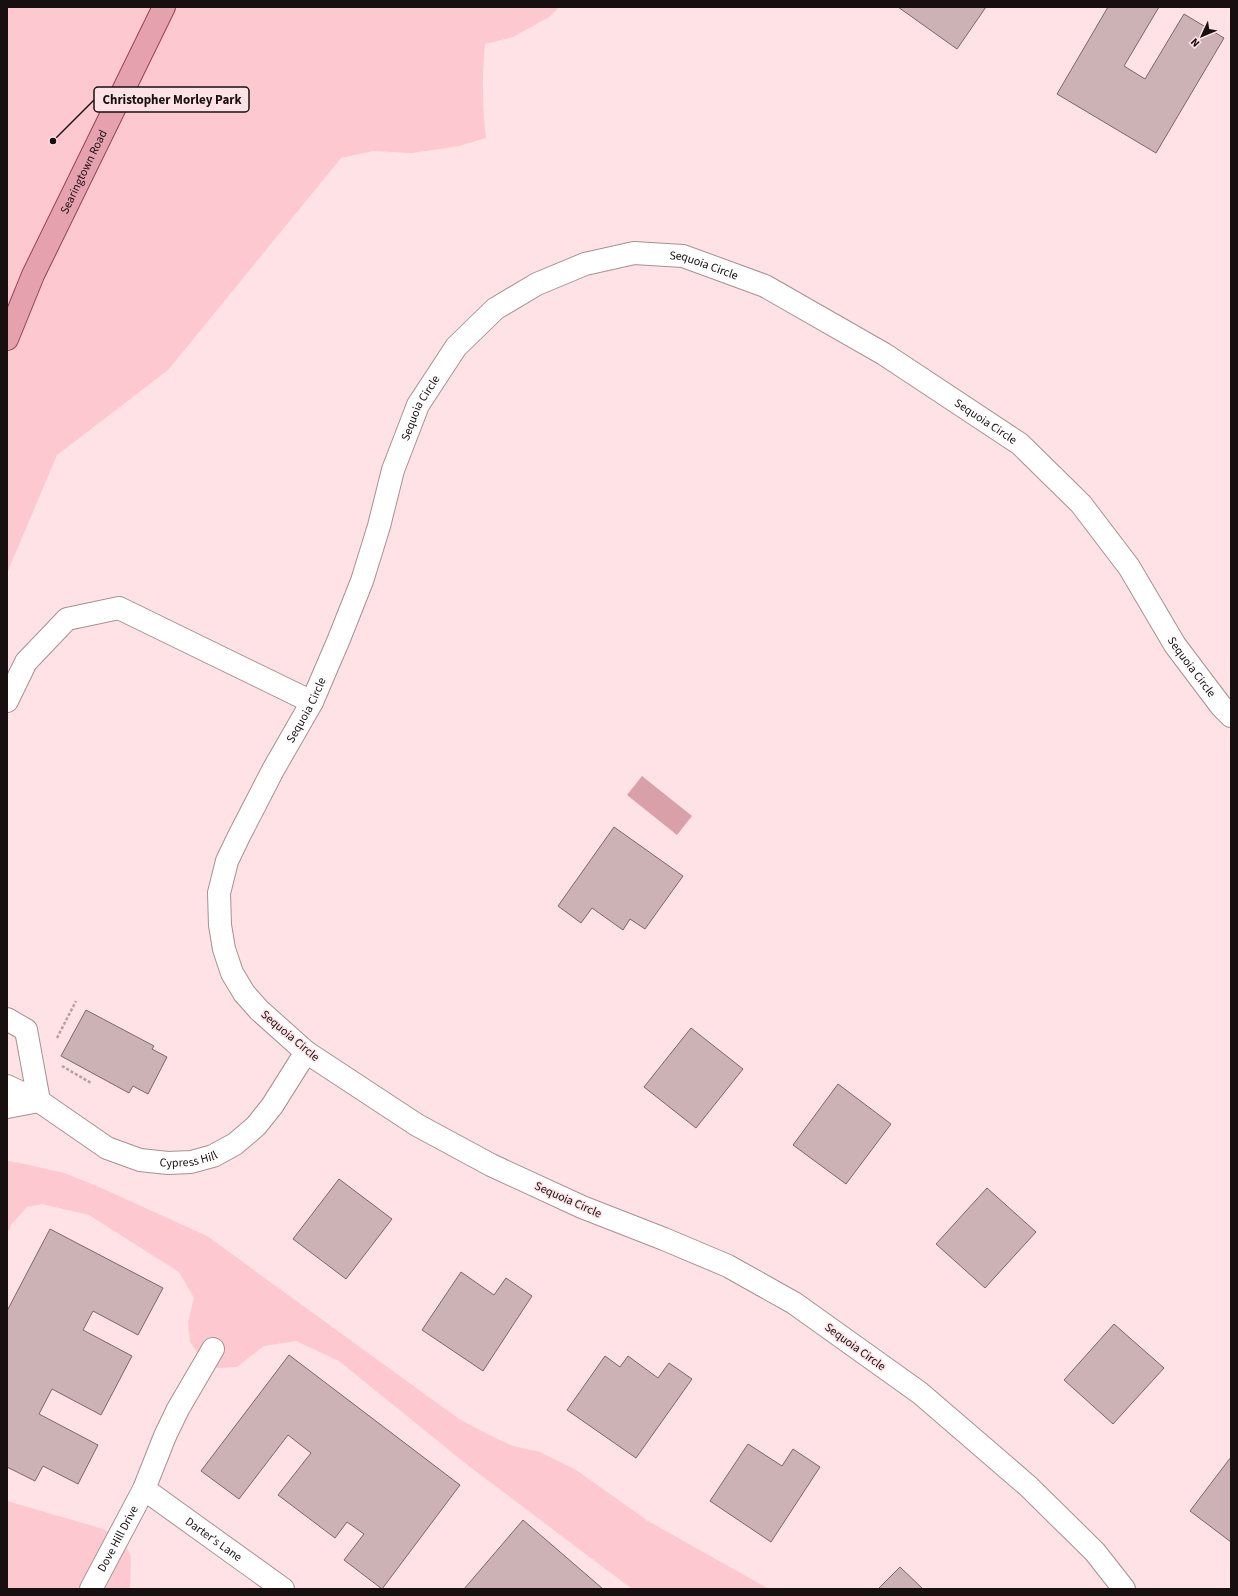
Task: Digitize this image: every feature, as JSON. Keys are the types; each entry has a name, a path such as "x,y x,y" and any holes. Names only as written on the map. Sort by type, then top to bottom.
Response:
{"main road":[{"name":"Searingtown Road","path":"7,339 33,275 164,7"}],"street":[{"name":"Sequoia Circle","path":"1124,1589 1094,1552 1028,1486 920,1394 794,1303 728,1266 582,1207 491,1165 417,1125 306,1052 259,1010 244,993 232,973 224,949 220,925 219,893 227,861 273,770 312,702 362,581 379,526 393,470 418,405 456,347 495,310 537,284 585,264 634,253 684,256 765,286 884,354 1020,444 1080,504 1130,567 1175,645 1221,706 1231,716"},
{"path":"7,701 26,662 66,619 119,608 312,702"},
{"path":"7,1019 26,1030 39,1101 7,1107"},
{"name":"Cypress Hill","path":"7,1086 39,1101 107,1148 140,1160 168,1163 191,1162 213,1156 235,1144 256,1126 272,1106 306,1052"},
{"name":"Dove Hill Drive","path":"91,1589 144,1489 165,1436 178,1409 214,1349"},
{"name":"Darter's Lane","path":"144,1489 283,1589"}],"path":[{"path":"54,1043 76,1001"}],"shaded area":[{"path":"7,7 559,7 549,17 513,37 485,44 483,91 486,138 459,146 412,153 373,151 341,158 168,370 57,455 7,573"},
{"path":"642,776 692,816 677,835 627,795"},
{"path":"7,1161 64,1173 99,1187 207,1236 459,1419 513,1446 540,1452 576,1470 648,1521 769,1589 632,1589 470,1467 339,1361 296,1341 264,1346 237,1367 217,1368 206,1362 201,1358 190,1342 188,1322 194,1298 179,1272 89,1215 42,1204 27,1207 11,1225 7,1234"},
{"path":"7,1501 103,1529 124,1542 131,1557 130,1589 7,1589"}],"building":[{"path":"898,7 986,7 957,49"},
{"path":"1108,7 1159,7 1124,66 1145,79 1184,14 1224,38 1156,153 1057,94"},
{"path":"614,827 683,876 645,929 630,919 623,930 592,908 581,923 558,906"},
{"path":"86,1010 154,1046 152,1049 167,1057 148,1094 133,1086 129,1093 61,1056"},
{"path":"691,1028 743,1069 696,1128 644,1087"},
{"path":"838,1084 891,1124 846,1184 793,1145"},
{"path":"339,1179 392,1219 346,1279 293,1239"},
{"path":"987,1188 1036,1232 985,1288 936,1244"},
{"path":"50,1229 163,1288 138,1335 93,1311 83,1330 132,1356 101,1415 52,1389 39,1414 98,1445 78,1484 43,1466 35,1481 7,1467 7,1311"},
{"path":"461,1272 494,1295 506,1278 532,1296 483,1371 422,1330"},
{"path":"1114,1324 1164,1368 1113,1424 1064,1380"},
{"path":"289,1355 460,1485 382,1589 344,1560 364,1534 347,1522 335,1538 278,1495 311,1453 288,1435 239,1499 201,1471"},
{"path":"605,1356 620,1367 628,1356 658,1378 669,1363 692,1379 636,1458 567,1410"},
{"path":"748,1444 782,1466 793,1449 820,1467 771,1542 710,1501"},
{"path":"1231,1457 1231,1542 1190,1511"},
{"path":"523,1520 603,1589 464,1589"},
{"path":"900,1567 923,1589 878,1589"}],"place":[{"name":"Christopher Morley Park","path":"53,141"}]}
